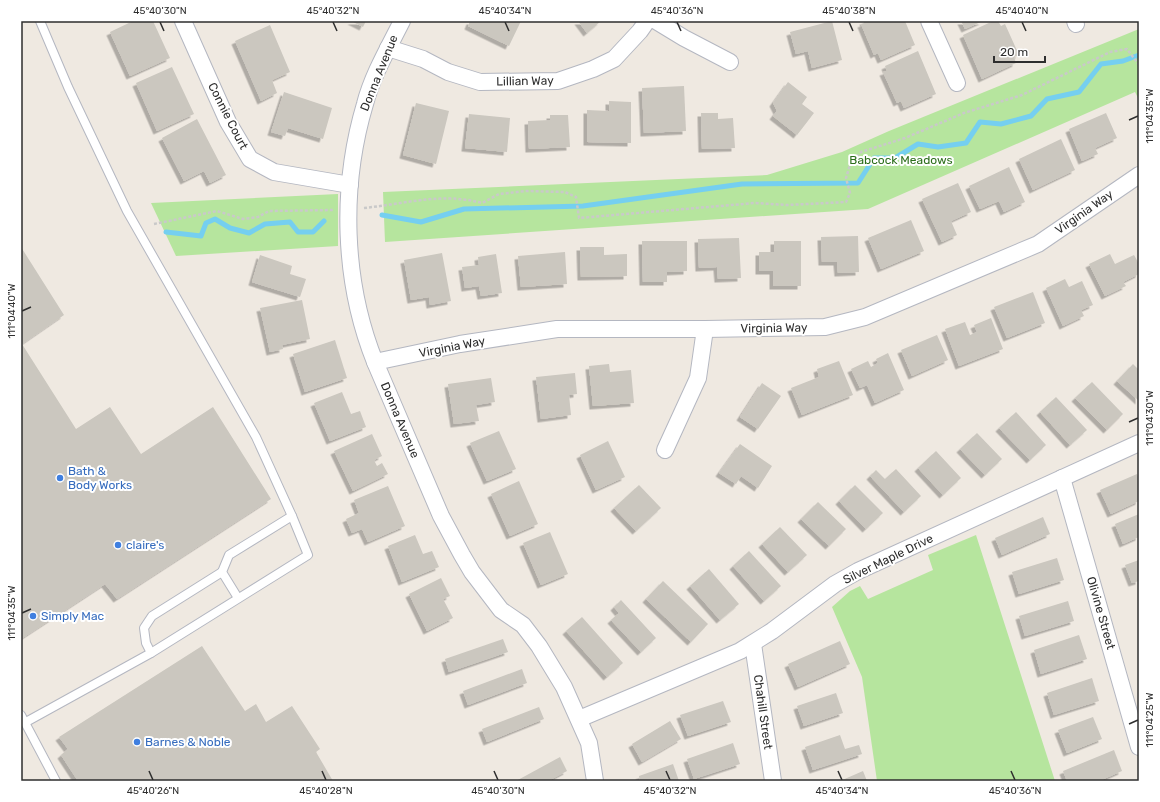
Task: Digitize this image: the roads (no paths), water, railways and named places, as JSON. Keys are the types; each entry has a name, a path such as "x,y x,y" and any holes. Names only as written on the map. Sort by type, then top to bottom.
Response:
{"street":[{"name":"Connie Court","path":"183,21 228,122 250,159 274,172 350,185"},
{"name":"Donna Avenue","path":"402,21 388,48 365,103 355,145 350,185 350,271 358,309 366,340 441,516 472,572 502,610 523,625 564,686 589,744 595,781"},
{"name":"Lillian Way","path":"388,48 422,59 448,72 480,82 558,81 593,69 614,59 640,31 647,21"},
{"path":"656,21 684,38 730,62"},
{"path":"930,21 957,83"},
{"name":"Virginia Way","path":"375,362 460,344 557,329 825,327 865,317 1038,244 1139,175"},
{"path":"665,450 698,378 705,329"},
{"name":"Silver Maple Drive","path":"579,719 643,693 753,644 835,584 858,570 1139,443"},
{"name":"Olivine Street","path":"1062,478 1139,747"},
{"name":"Chahill Street","path":"753,644 773,781"}],"lane":[{"path":"26,722 151,653 308,555 256,437 127,211 68,87 40,21"},
{"path":"151,653 146,643 144,628 152,616 222,572 229,556 292,516"},
{"path":"222,572 238,598"},
{"path":"21,715 56,781"}],"waterway":[{"path":"382,215 421,222 464,209 583,206 742,184 858,183 874,158 895,158 918,144 938,147 966,143 980,122 1001,124 1031,116 1047,99 1079,92 1101,64 1123,61 1139,55"},
{"path":"166,232 201,236 206,223 215,219 230,228 249,233 265,224 290,222 298,232 313,232 324,221"}],"place":[{"name":"Bath & Body Works","path":"60,478"},
{"name":"claire's","path":"118,545"},
{"name":"Simply Mac","path":"33,616"},
{"name":"Barnes & Noble","path":"137,742"}],"park label":[{"name":"Babcock Meadows","path":"901,160"}]}
